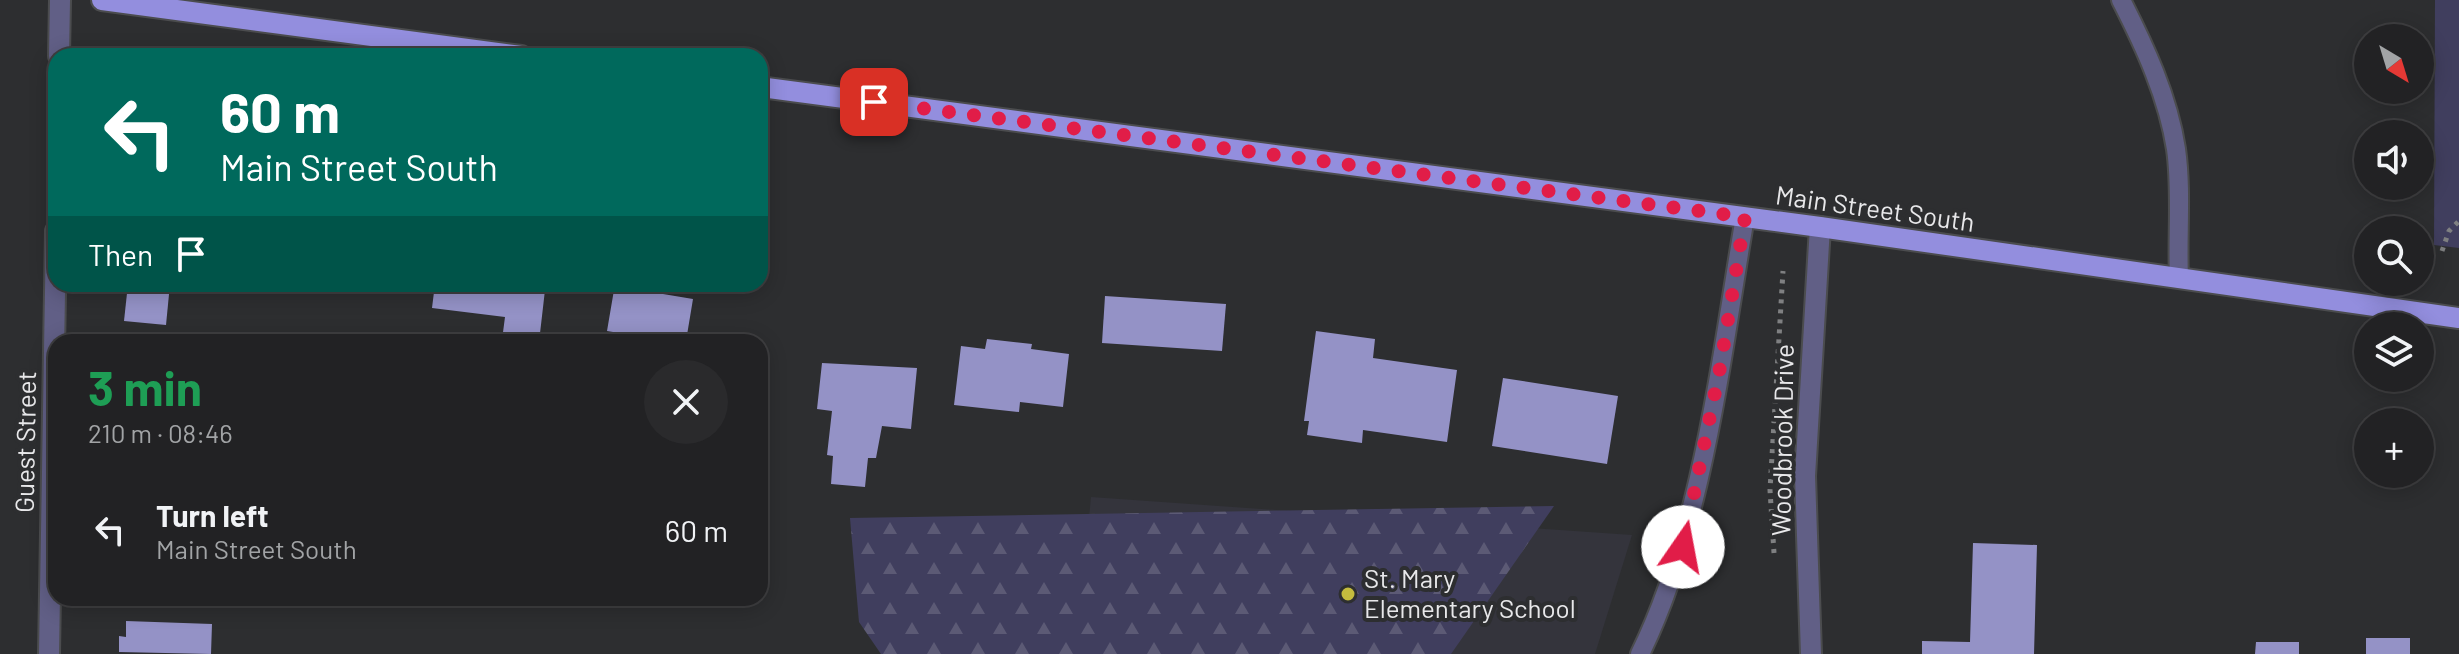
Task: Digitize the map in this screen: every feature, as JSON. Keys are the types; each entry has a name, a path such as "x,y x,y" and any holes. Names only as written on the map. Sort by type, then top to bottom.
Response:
{"main road":[{"path":"102,0 178,5 467,48"},
{"name":"Main Street South","path":"768,88 1820,227 2459,318"}],"street":[{"path":"59,48 60,0"},
{"name":"Woodbrook Drive","path":"1811,654 1805,476 1820,227"},
{"name":"Guest Street","path":"54,334 55,292"},
{"name":"Guest Street","path":"49,654 50,606"}],"lane":[{"path":"2121,0 2145,47 2173,134 2177,168 2179,278"},
{"path":"1640,654 1658,618 1683,547 1720,368 1745,217"}],"path":[{"path":"2442,251 2449,231 2459,221"}],"shaded area":[{"name":"St. Mary Elementary School","path":"1091,497 1632,535 1595,654 1076,654"}],"green space":[{"path":"2435,0 2459,0 2459,248 2434,245"},
{"name":"St. Mary Elementary School","path":"1554,506 1451,654 881,654 859,622 850,518"}],"building":[{"path":"127,292 169,292 166,325 124,321"},
{"path":"434,292 545,292 540,334 503,334 505,317 432,308"},
{"path":"614,292 663,292 693,299 687,334 607,331"},
{"path":"1105,296 1226,304 1222,351 1102,343"},
{"path":"1316,331 1375,339 1373,358 1457,370 1447,442 1363,430 1362,443 1307,435 1309,421 1304,421"},
{"path":"987,339 1032,344 1031,349 1069,354 1063,407 1020,402 1019,412 954,405 961,346 985,349"},
{"path":"822,363 917,368 911,429 882,426 876,458 868,458 865,487 831,484 833,456 827,455 832,411 817,409"},
{"path":"1503,378 1618,396 1607,464 1492,446"},
{"path":"1973,543 2037,545 2034,654 1922,654 1922,641 1970,642"},
{"path":"126,621 212,624 211,654 119,652 119,636 126,637"},
{"path":"2366,638 2410,638 2410,654 2366,654"},
{"path":"2256,642 2299,642 2299,654 2255,654"}],"place":[{"name":"St. Mary Elementary School","path":"1348,594"}],"route":[{"path":"874,102 1745,217 1720,368 1683,547"}]}
